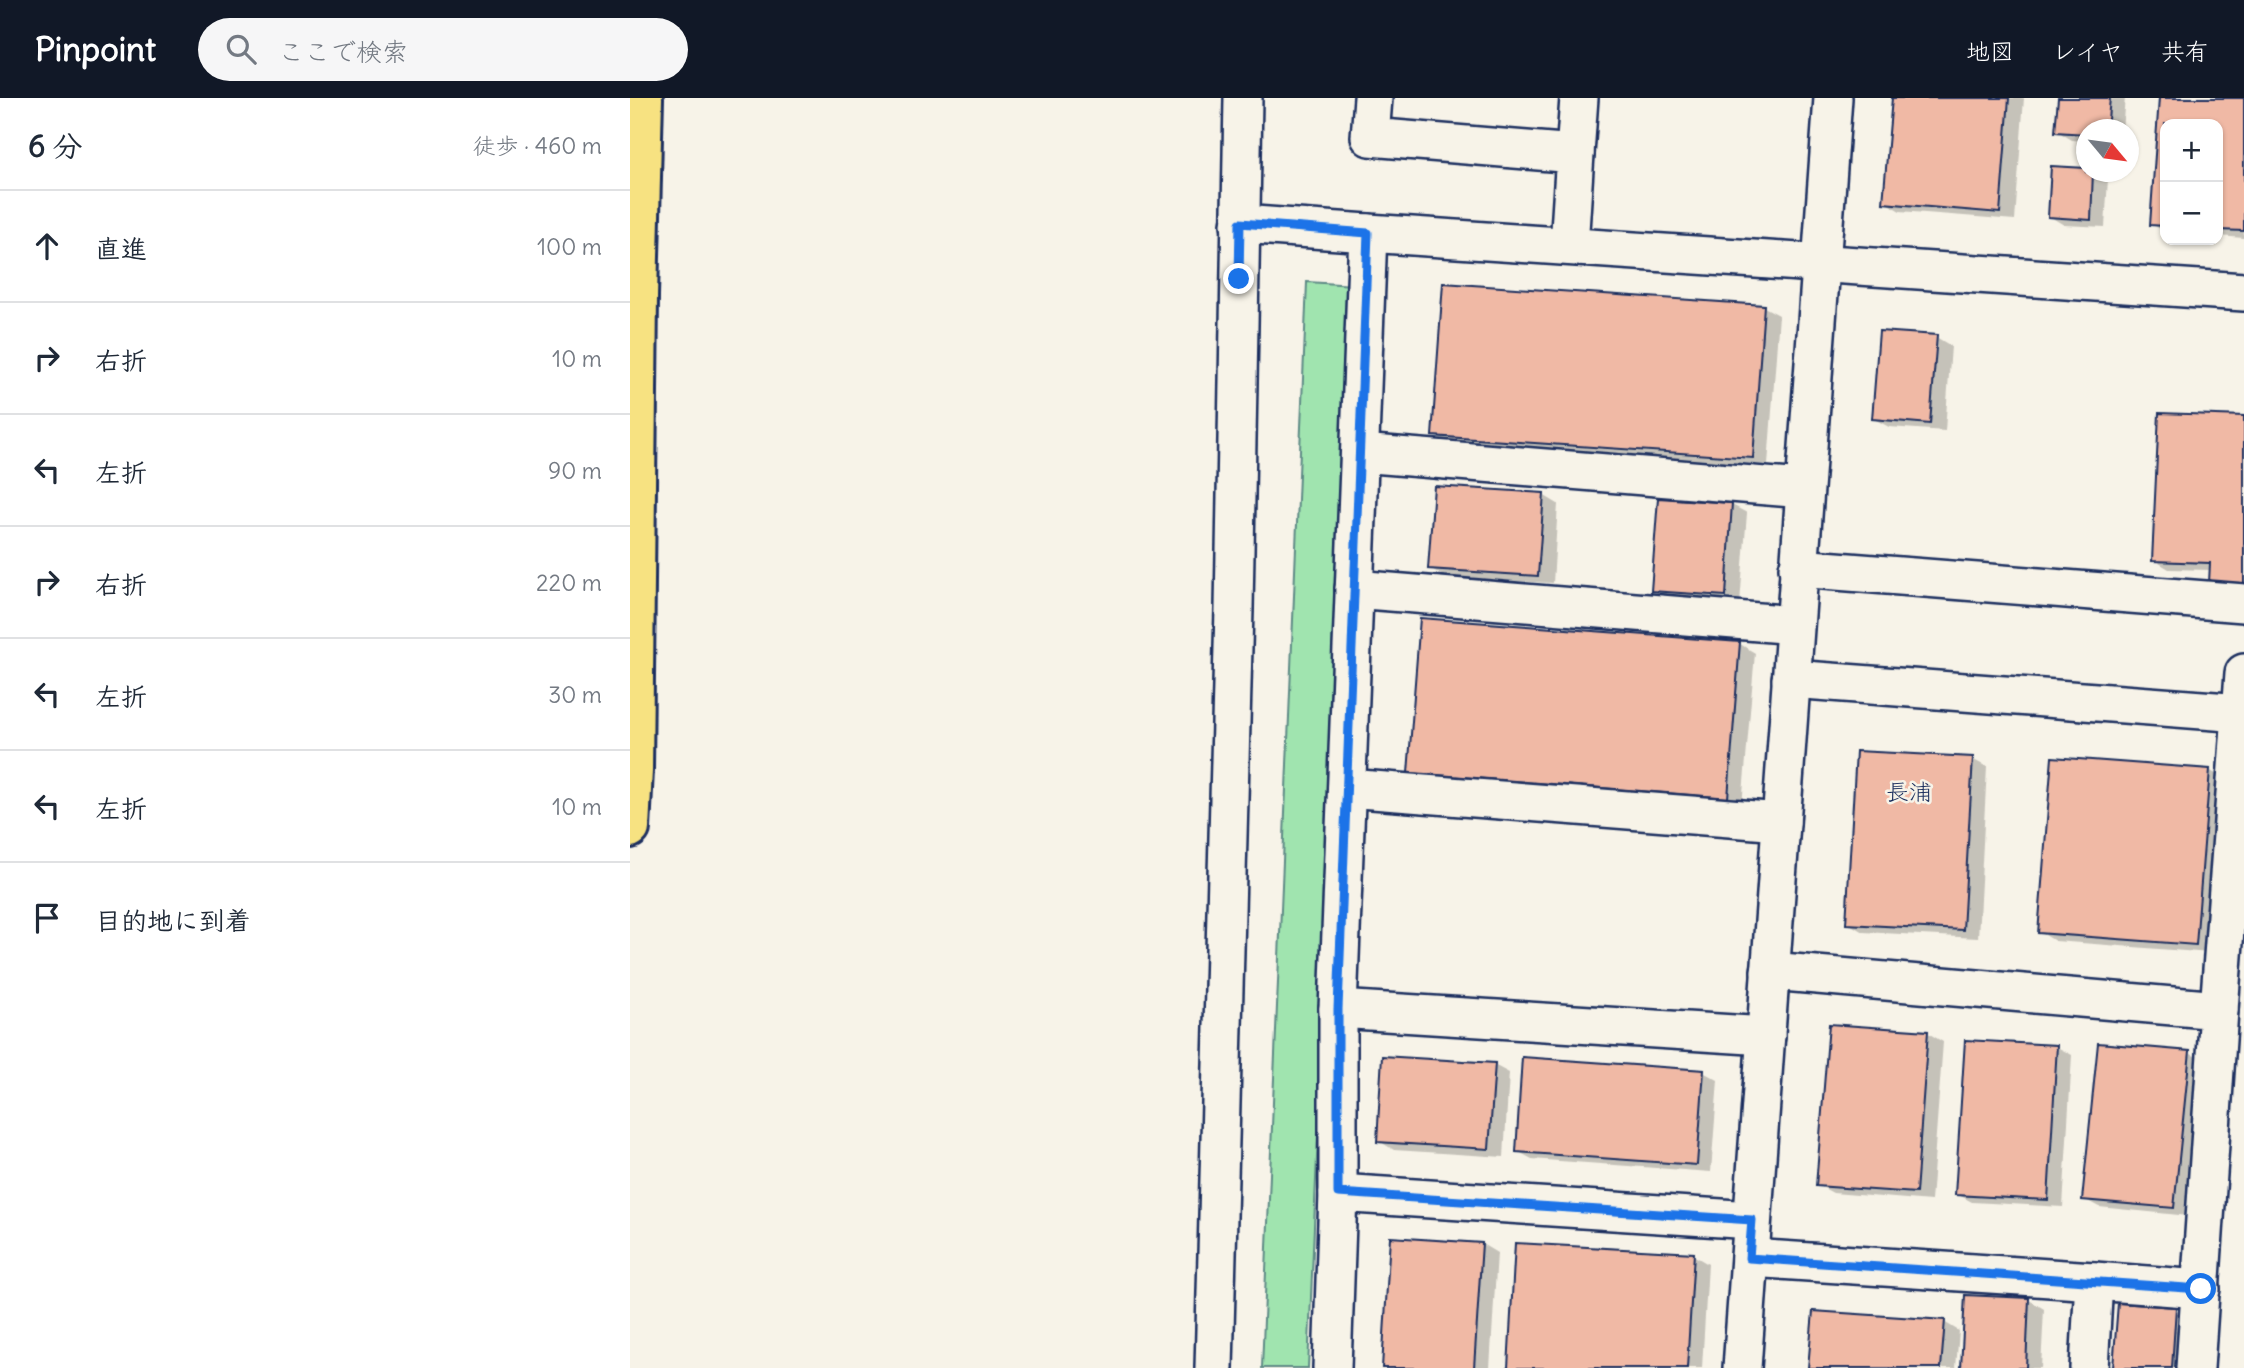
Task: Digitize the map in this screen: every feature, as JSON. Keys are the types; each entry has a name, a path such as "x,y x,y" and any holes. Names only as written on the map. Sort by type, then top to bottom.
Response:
{"highway":[{"path":"630,828 643,98"}],"street":[{"path":"1214,1368 1234,610 1243,98"},
{"path":"1373,98 1370,137 1575,154"},
{"path":"1569,246 1579,98"},
{"path":"1742,1368 1833,98"},
{"path":"1240,223 2244,292"},
{"path":"1332,1368 1338,1193 1338,1009 1368,233"},
{"path":"1360,453 1804,489"},
{"path":"1798,568 2244,603"},
{"path":"1354,589 1795,625"},
{"path":"2195,1368 2244,673"},
{"path":"1791,679 2242,713"},
{"path":"1346,788 1781,822"},
{"path":"1770,971 2219,1010"},
{"path":"1338,1009 1766,1037"},
{"path":"1338,1193 1752,1220"},
{"path":"1749,1258 2201,1289"},
{"path":"2089,1368 2094,1281"}],"green space":[{"path":"1307,282 1354,285 1308,1368 1262,1368"}],"building":[{"path":"1892,98 2009,98 2000,213 1883,203"},
{"path":"2058,98 2110,98 2108,119 2076,119 2076,133 2055,132"},
{"path":"2159,98 2244,98 2244,231 2223,230 2223,119 2160,119 2160,226 2150,225"},
{"path":"2051,166 2076,167 2076,182 2093,182 2091,220 2048,217"},
{"path":"1443,283 1764,305 1753,458 1432,436"},
{"path":"1879,331 1937,335 1930,424 1872,419"},
{"path":"2159,413 2244,416 2244,585 2209,583 2210,563 2152,561"},
{"path":"1434,486 1544,493 1538,576 1428,569"},
{"path":"1658,498 1732,503 1726,596 1651,591"},
{"path":"1420,618 1740,642 1728,798 1408,773"},
{"path":"1856,751 1973,757 1963,930 1846,924"},
{"path":"2052,757 2210,769 2196,945 2038,933"},
{"path":"1829,1024 1928,1031 1916,1193 1816,1186"},
{"path":"1965,1040 2057,1045 2048,1200 1955,1195"},
{"path":"2098,1043 2190,1051 2174,1208 2082,1200"},
{"path":"1382,1056 1495,1063 1489,1149 1377,1142"},
{"path":"1522,1057 1704,1070 1697,1165 1516,1152"},
{"path":"1390,1237 1482,1243 1474,1368 1382,1368"},
{"path":"1515,1243 1694,1253 1687,1368 1508,1368"},
{"path":"1965,1295 2029,1298 2026,1368 1961,1368"},
{"path":"2118,1303 2176,1307 2172,1368 2113,1368"},
{"path":"1813,1311 1945,1320 1941,1368 1808,1368"}],"district":[{"name":"長浦","path":"1909,791"}],"route":[{"path":"1239,279 1240,223 1368,233 1338,1009 1338,1193 1752,1220 1749,1258 2201,1289"}]}
